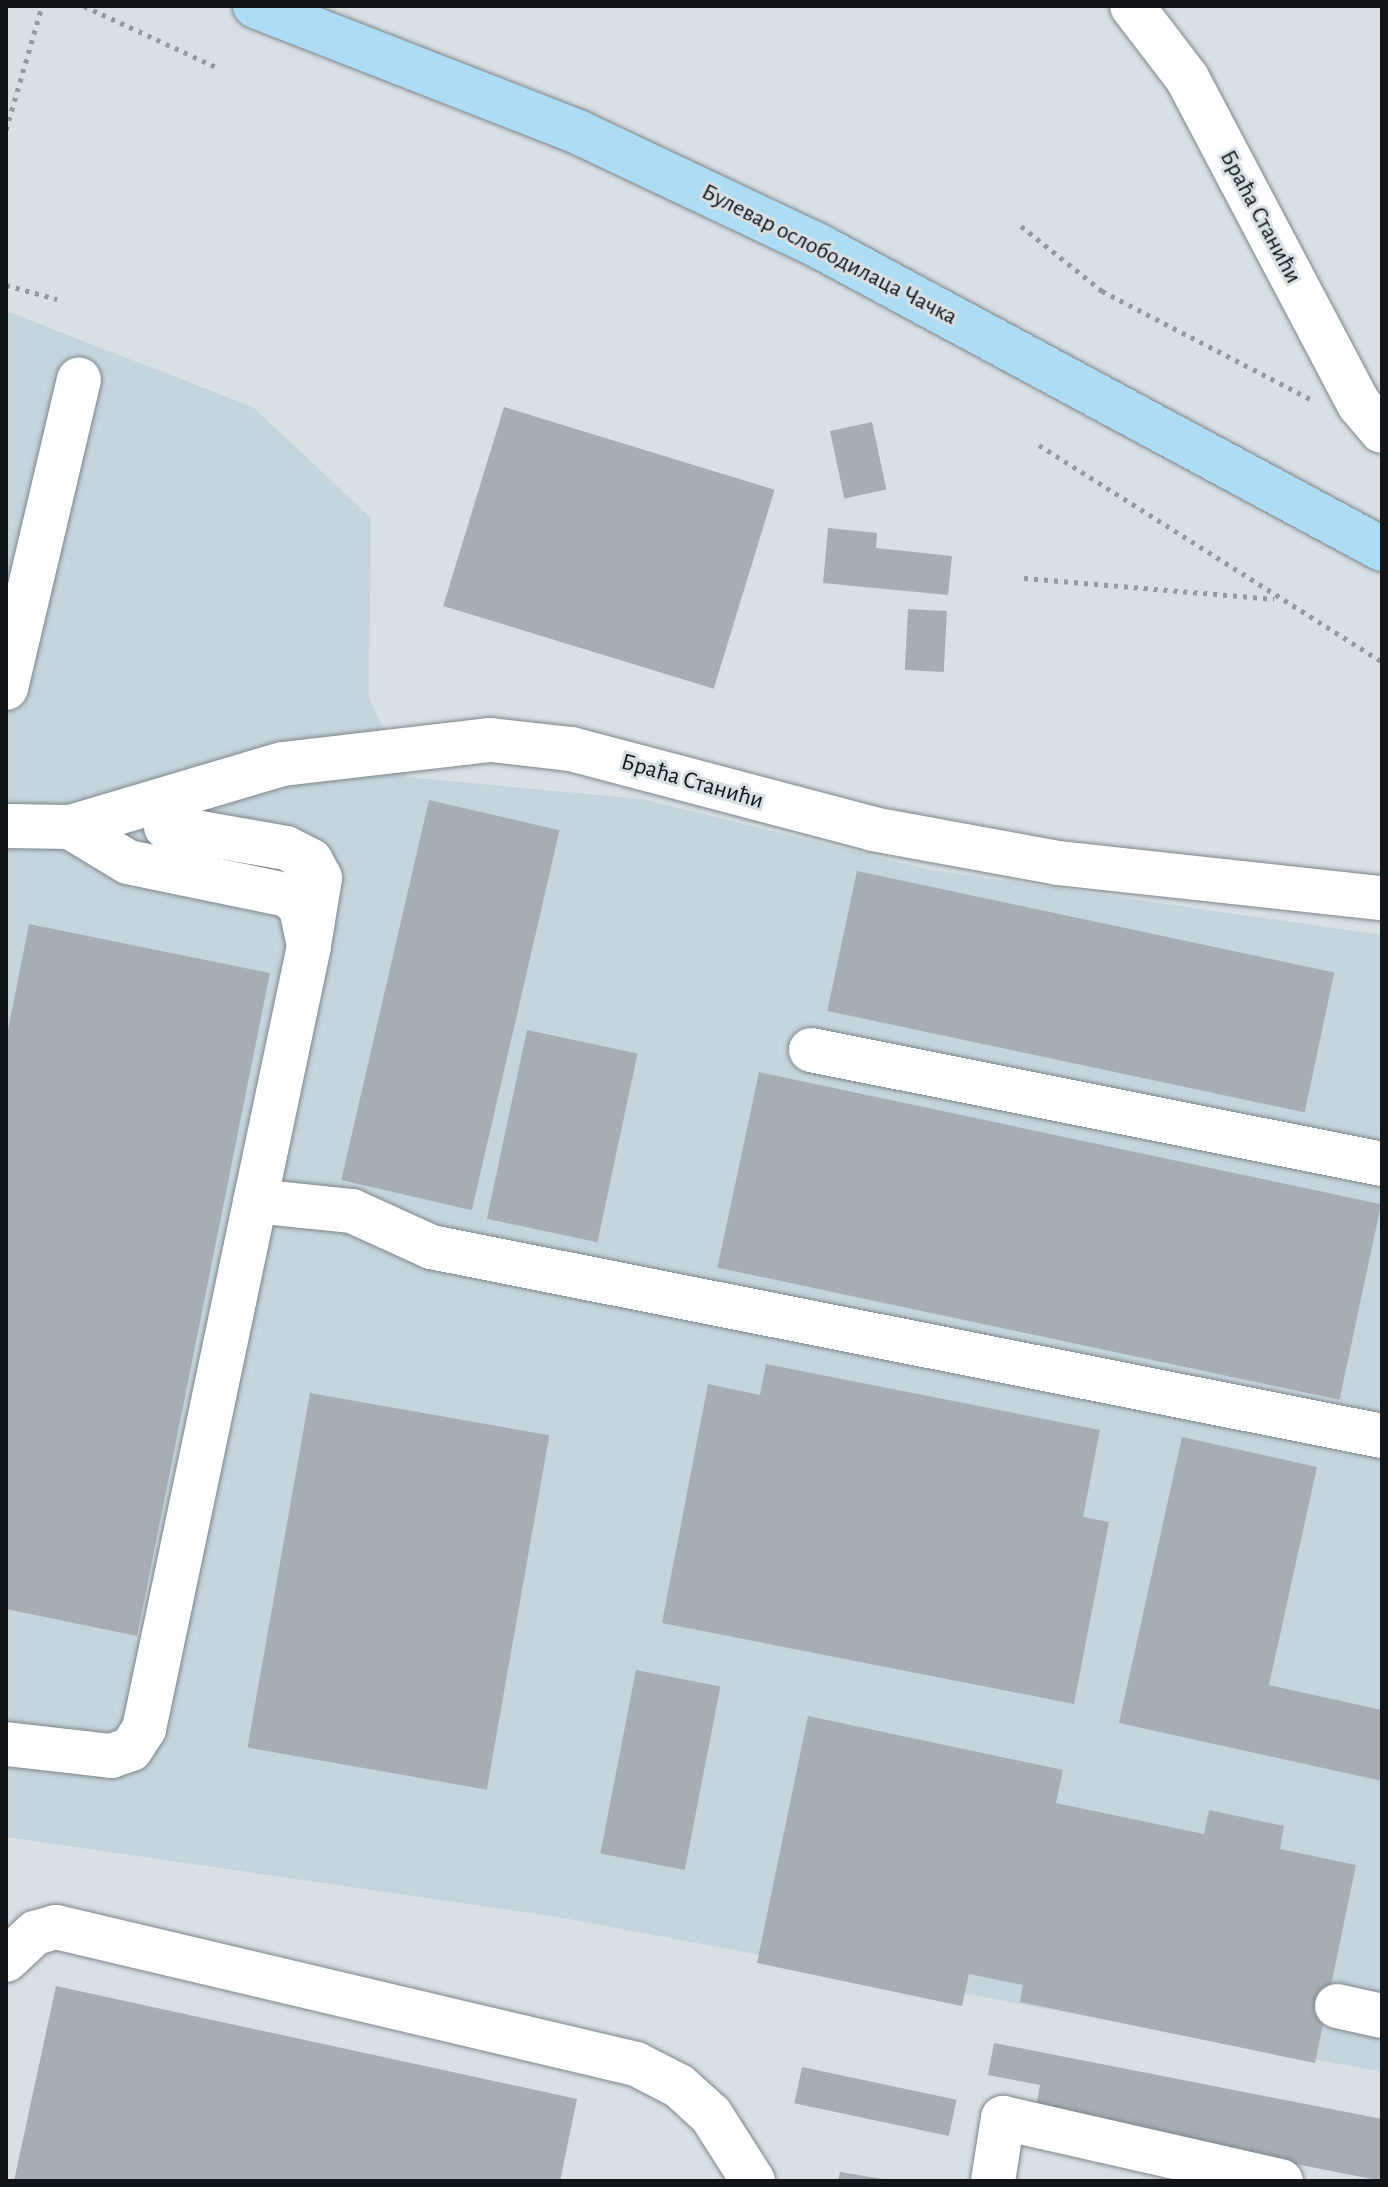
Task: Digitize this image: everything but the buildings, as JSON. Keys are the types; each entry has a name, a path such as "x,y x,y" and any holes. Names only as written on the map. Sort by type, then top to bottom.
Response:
{"main road":[{"name":"Булевар ослободилаца Чачка","path":"255,6 580,133 815,244 1382,549"}],"street":[{"name":"Браћа Станићи","path":"1132,6 1187,78 1359,404 1382,431"},
{"path":"6,688 79,380"},
{"name":"Браћа Станићи","path":"6,826 70,827 283,764 491,740 571,749 873,829 1058,863 1382,898"},
{"path":"70,827 128,862 287,895 301,907 309,946"},
{"path":"6,1744 111,1756 131,1749 144,1729 309,946 320,878 311,861 286,848 166,827"},
{"path":"811,1050 1382,1164"},
{"path":"255,1201 352,1211 431,1247 1382,1436"},
{"path":"6,1960 35,1933 56,1927 636,2064 679,2086 711,2115 753,2181"},
{"path":"1337,2006 1382,2016"},
{"path":"993,2181 1003,2118 1281,2181"}],"path":[{"path":"6,130 42,6"},
{"path":"84,6 216,67"},
{"path":"1021,226 1102,291 1326,407"},
{"path":"6,285 57,299"},
{"path":"1039,445 1276,599 1382,662"},
{"path":"1024,578 1276,599"}],"shaded area":[{"path":"6,311 253,407 371,518 369,698 407,777 642,799 931,870 1382,935 1382,2072 552,1916 6,1837"}]}
